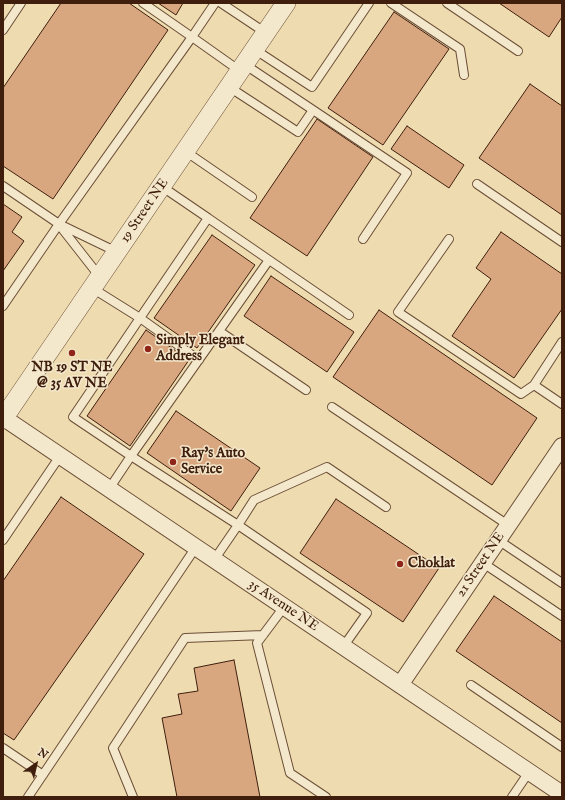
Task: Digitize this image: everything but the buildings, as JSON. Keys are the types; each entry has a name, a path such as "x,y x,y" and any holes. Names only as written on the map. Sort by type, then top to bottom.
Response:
{"street":[{"name":"19 Street NE","path":"3,418 286,3"},
{"name":"35 Avenue NE","path":"3,418 562,794"},
{"name":"21 Street NE","path":"400,685 562,446"}],"lane":[{"path":"3,30 21,3"},
{"path":"143,3 192,37 246,61 312,87 369,3"},
{"path":"3,306 58,224 215,3"},
{"path":"222,3 266,33"},
{"path":"391,3 460,49 464,75"},
{"path":"447,3 518,51"},
{"path":"246,61 313,110 407,173 363,239"},
{"path":"229,86 298,132 313,110"},
{"path":"185,151 252,197"},
{"path":"477,184 562,242"},
{"path":"3,186 58,224 117,252"},
{"path":"161,186 349,315"},
{"path":"208,218 73,417 238,525 367,613 343,647"},
{"path":"58,224 96,283 140,318 199,360"},
{"path":"450,239 398,312 521,394 534,385 562,342"},
{"path":"109,489 269,260"},
{"path":"219,331 306,390"},
{"path":"534,385 562,404"},
{"path":"332,407 508,525"},
{"path":"3,540 60,456"},
{"path":"214,560 254,500 327,467 386,507"},
{"path":"498,540 562,582"},
{"path":"28,797 196,548"},
{"path":"483,563 562,616"},
{"path":"284,606 257,644 290,773 326,797"},
{"path":"133,797 113,748 185,638 263,635"},
{"path":"471,685 562,747"},
{"path":"3,748 43,775"},
{"path":"512,797 529,772"}],"place":[{"name":"Simply Elegant Address","path":"148,349"},
{"name":"NB 19 ST NE @ 35 AV NE","path":"72,353"},
{"name":"Ray's Auto Service","path":"173,462"},
{"name":"Choklat","path":"400,564"}]}
